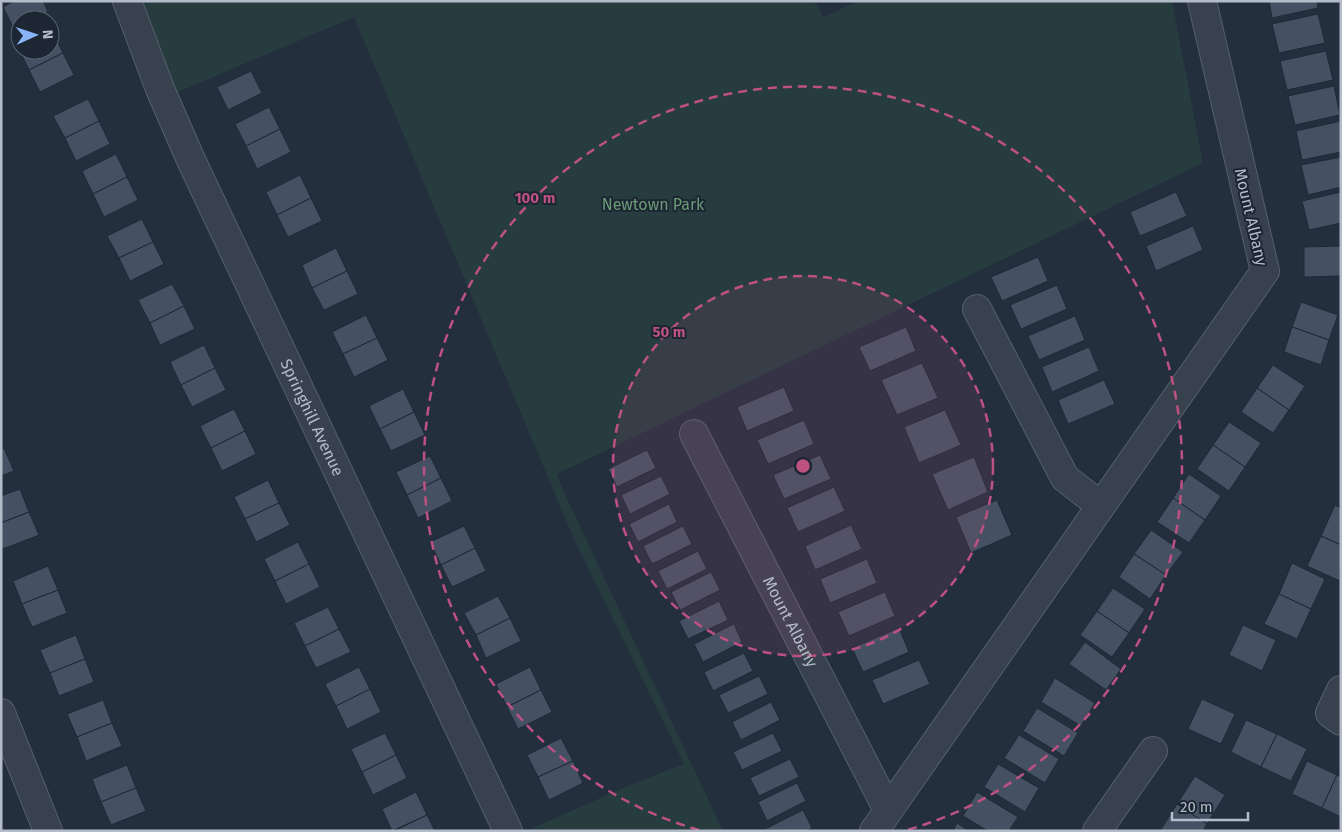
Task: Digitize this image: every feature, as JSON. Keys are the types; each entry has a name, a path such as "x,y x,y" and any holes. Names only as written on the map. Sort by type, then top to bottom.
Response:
{"street":[{"name":"Springhill Avenue","path":"126,1 160,89 191,160 508,831"},
{"name":"Mount Albany","path":"694,434 881,820 1265,271 1202,1"},
{"path":"977,309 1065,478 1101,506"},
{"path":"1341,690 1330,713 1341,721"},
{"path":"1,713 48,831"},
{"path":"1097,831 1153,751"}],"green space":[{"name":"Newtown Park","path":"140,1 814,1 824,17 858,1 1172,1 1203,163 557,474 723,831 526,831 630,785 684,764 574,539 354,17 176,93"}],"building":[{"path":"14,1 43,1 47,10 10,10 10,21 3,7"},
{"path":"1269,1 1317,1 1318,8 1272,18"},
{"path":"1318,14 1325,43 1279,53 1272,24"},
{"path":"1326,51 1333,80 1287,90 1280,61"},
{"path":"63,53 74,75 40,92 29,70 49,60 60,60 60,54"},
{"path":"24,60 49,60 29,70"},
{"path":"251,71 262,93 228,110 217,87"},
{"path":"1334,86 1340,115 1295,125 1288,96"},
{"path":"88,99 99,121 65,138 53,116"},
{"path":"269,107 280,129 246,146 235,124"},
{"path":"99,121 110,144 76,161 65,138"},
{"path":"1341,121 1341,152 1302,160 1296,131"},
{"path":"280,129 291,152 257,169 246,146"},
{"path":"116,154 127,177 93,194 82,171"},
{"path":"1341,157 1341,187 1308,195 1301,165"},
{"path":"300,175 311,198 277,215 266,192"},
{"path":"127,177 138,200 104,217 93,194"},
{"path":"1176,192 1187,216 1140,236 1130,212"},
{"path":"1341,192 1341,223 1309,230 1302,201"},
{"path":"311,198 322,221 288,237 277,215"},
{"path":"142,219 153,242 119,258 107,236"},
{"path":"1193,226 1203,250 1156,271 1146,246"},
{"path":"153,242 164,264 130,281 119,258"},
{"path":"1341,246 1341,276 1304,277 1304,247"},
{"path":"336,248 347,271 312,288 302,265"},
{"path":"1038,257 1048,281 1002,301 991,277"},
{"path":"347,271 358,294 324,310 312,288"},
{"path":"172,284 184,306 150,323 138,300"},
{"path":"1057,285 1067,309 1021,329 1010,305"},
{"path":"1301,302 1338,315 1329,340 1292,327"},
{"path":"184,306 195,329 160,345 150,323"},
{"path":"366,315 377,338 343,354 332,332"},
{"path":"1075,316 1085,340 1039,360 1028,336"},
{"path":"906,327 916,351 870,371 859,347"},
{"path":"1292,327 1329,340 1321,365 1284,352"},
{"path":"377,338 388,360 354,377 343,354"},
{"path":"204,345 215,368 181,385 170,362"},
{"path":"1089,347 1099,371 1052,392 1042,367"},
{"path":"922,363 938,398 897,415 881,380"},
{"path":"1273,365 1305,386 1289,410 1257,388"},
{"path":"215,368 226,390 192,407 181,385"},
{"path":"1104,380 1115,404 1068,424 1058,400"},
{"path":"784,387 794,411 747,431 737,407"},
{"path":"1257,388 1289,410 1273,433 1241,412"},
{"path":"403,389 414,412 380,429 369,406"},
{"path":"234,409 245,431 211,448 200,426"},
{"path":"945,410 961,445 919,463 904,427"},
{"path":"414,412 425,435 391,451 380,429"},
{"path":"804,420 814,444 768,464 757,440"},
{"path":"1229,422 1261,443 1245,467 1213,445"},
{"path":"245,431 256,454 222,471 211,448"},
{"path":"1213,445 1245,467 1229,491 1197,469"},
{"path":"4,448 14,471 1,476 1,449"},
{"path":"647,450 656,468 617,487 608,469"},
{"path":"820,455 831,479 784,499 773,475"},
{"path":"430,456 441,478 407,495 396,472"},
{"path":"974,457 988,492 948,510 932,474"},
{"path":"1189,474 1221,496 1205,520 1173,498"},
{"path":"661,476 670,494 630,514 621,495"},
{"path":"441,478 452,501 418,518 407,495"},
{"path":"268,480 279,503 245,519 234,497"},
{"path":"834,487 845,511 798,532 787,508"},
{"path":"20,489 29,512 1,523 1,496"},
{"path":"1173,498 1205,520 1189,543 1157,522"},
{"path":"997,500 1012,535 971,553 956,517"},
{"path":"279,503 290,525 256,542 245,519"},
{"path":"669,504 677,522 638,542 629,524"},
{"path":"1335,505 1341,508 1341,545 1321,536"},
{"path":"29,512 39,535 3,549 1,545 1,523"},
{"path":"851,525 862,549 815,570 805,546"},
{"path":"464,526 475,548 441,565 430,542"},
{"path":"683,526 692,544 652,564 643,546"},
{"path":"1151,530 1183,552 1166,575 1134,554"},
{"path":"1321,536 1341,545 1340,581 1307,566"},
{"path":"298,542 309,564 275,581 264,559"},
{"path":"475,548 486,571 452,587 441,565"},
{"path":"698,551 707,569 667,589 658,571"},
{"path":"1134,554 1166,575 1150,599 1119,577"},
{"path":"867,559 877,583 830,603 820,579"},
{"path":"1292,563 1325,579 1311,609 1279,594"},
{"path":"309,564 320,587 286,604 275,581"},
{"path":"48,566 58,590 22,604 13,581"},
{"path":"711,572 720,590 680,610 671,592"},
{"path":"1113,588 1145,609 1129,633 1097,611"},
{"path":"58,590 67,613 32,627 22,604"},
{"path":"885,592 895,616 849,636 838,612"},
{"path":"1279,594 1311,609 1297,639 1264,624"},
{"path":"498,596 510,618 476,635 464,613"},
{"path":"719,601 728,620 688,639 679,621"},
{"path":"328,607 339,629 305,646 294,623"},
{"path":"1097,611 1129,633 1112,657 1080,635"},
{"path":"510,618 521,641 486,658 476,635"},
{"path":"734,624 742,642 703,662 694,644"},
{"path":"1243,625 1276,640 1262,671 1229,655"},
{"path":"899,628 909,652 863,672 852,648"},
{"path":"339,629 351,652 316,668 305,646"},
{"path":"76,635 85,659 50,673 40,650"},
{"path":"1085,642 1121,669 1106,690 1069,664"},
{"path":"744,653 753,671 713,691 704,672"},
{"path":"85,659 94,682 59,696 50,673"},
{"path":"919,660 930,684 883,704 872,680"},
{"path":"359,667 370,689 336,706 325,684"},
{"path":"530,667 541,690 507,707 496,684"},
{"path":"759,676 768,694 728,713 719,695"},
{"path":"1055,678 1095,703 1081,726 1041,702"},
{"path":"370,689 381,712 347,729 336,706"},
{"path":"541,690 552,712 518,729 507,707"},
{"path":"1202,699 1235,714 1221,744 1188,729"},
{"path":"103,700 112,723 77,737 67,714"},
{"path":"771,702 780,720 741,740 732,722"},
{"path":"1037,708 1078,733 1064,756 1023,731"},
{"path":"1246,720 1277,734 1261,767 1231,752"},
{"path":"112,723 122,746 86,761 77,737"},
{"path":"385,733 396,755 362,772 351,749"},
{"path":"773,733 782,751 742,770 733,752"},
{"path":"1277,734 1307,749 1291,781 1261,767"},
{"path":"1019,735 1059,759 1045,783 1004,758"},
{"path":"561,738 573,761 538,777 527,755"},
{"path":"396,755 407,778 373,795 362,772"},
{"path":"790,759 799,777 759,796 750,778"},
{"path":"573,761 583,783 549,800 538,777"},
{"path":"1307,761 1337,775 1322,808 1292,794"},
{"path":"998,764 1039,788 1025,812 984,787"},
{"path":"127,765 136,788 101,802 92,779"},
{"path":"1337,775 1341,777 1341,817 1322,808"},
{"path":"1195,776 1225,795 1207,824 1177,804"},
{"path":"797,783 806,801 767,821 758,802"},
{"path":"136,788 146,811 111,825 101,802"},
{"path":"416,792 427,815 392,831 382,809"},
{"path":"977,792 1018,817 1009,831 988,831 963,816"},
{"path":"1177,804 1207,824 1203,831 1160,831"},
{"path":"803,810 812,828 807,831 763,830"},
{"path":"427,815 435,831 394,831"},
{"path":"957,823 969,831 953,831"}]}
